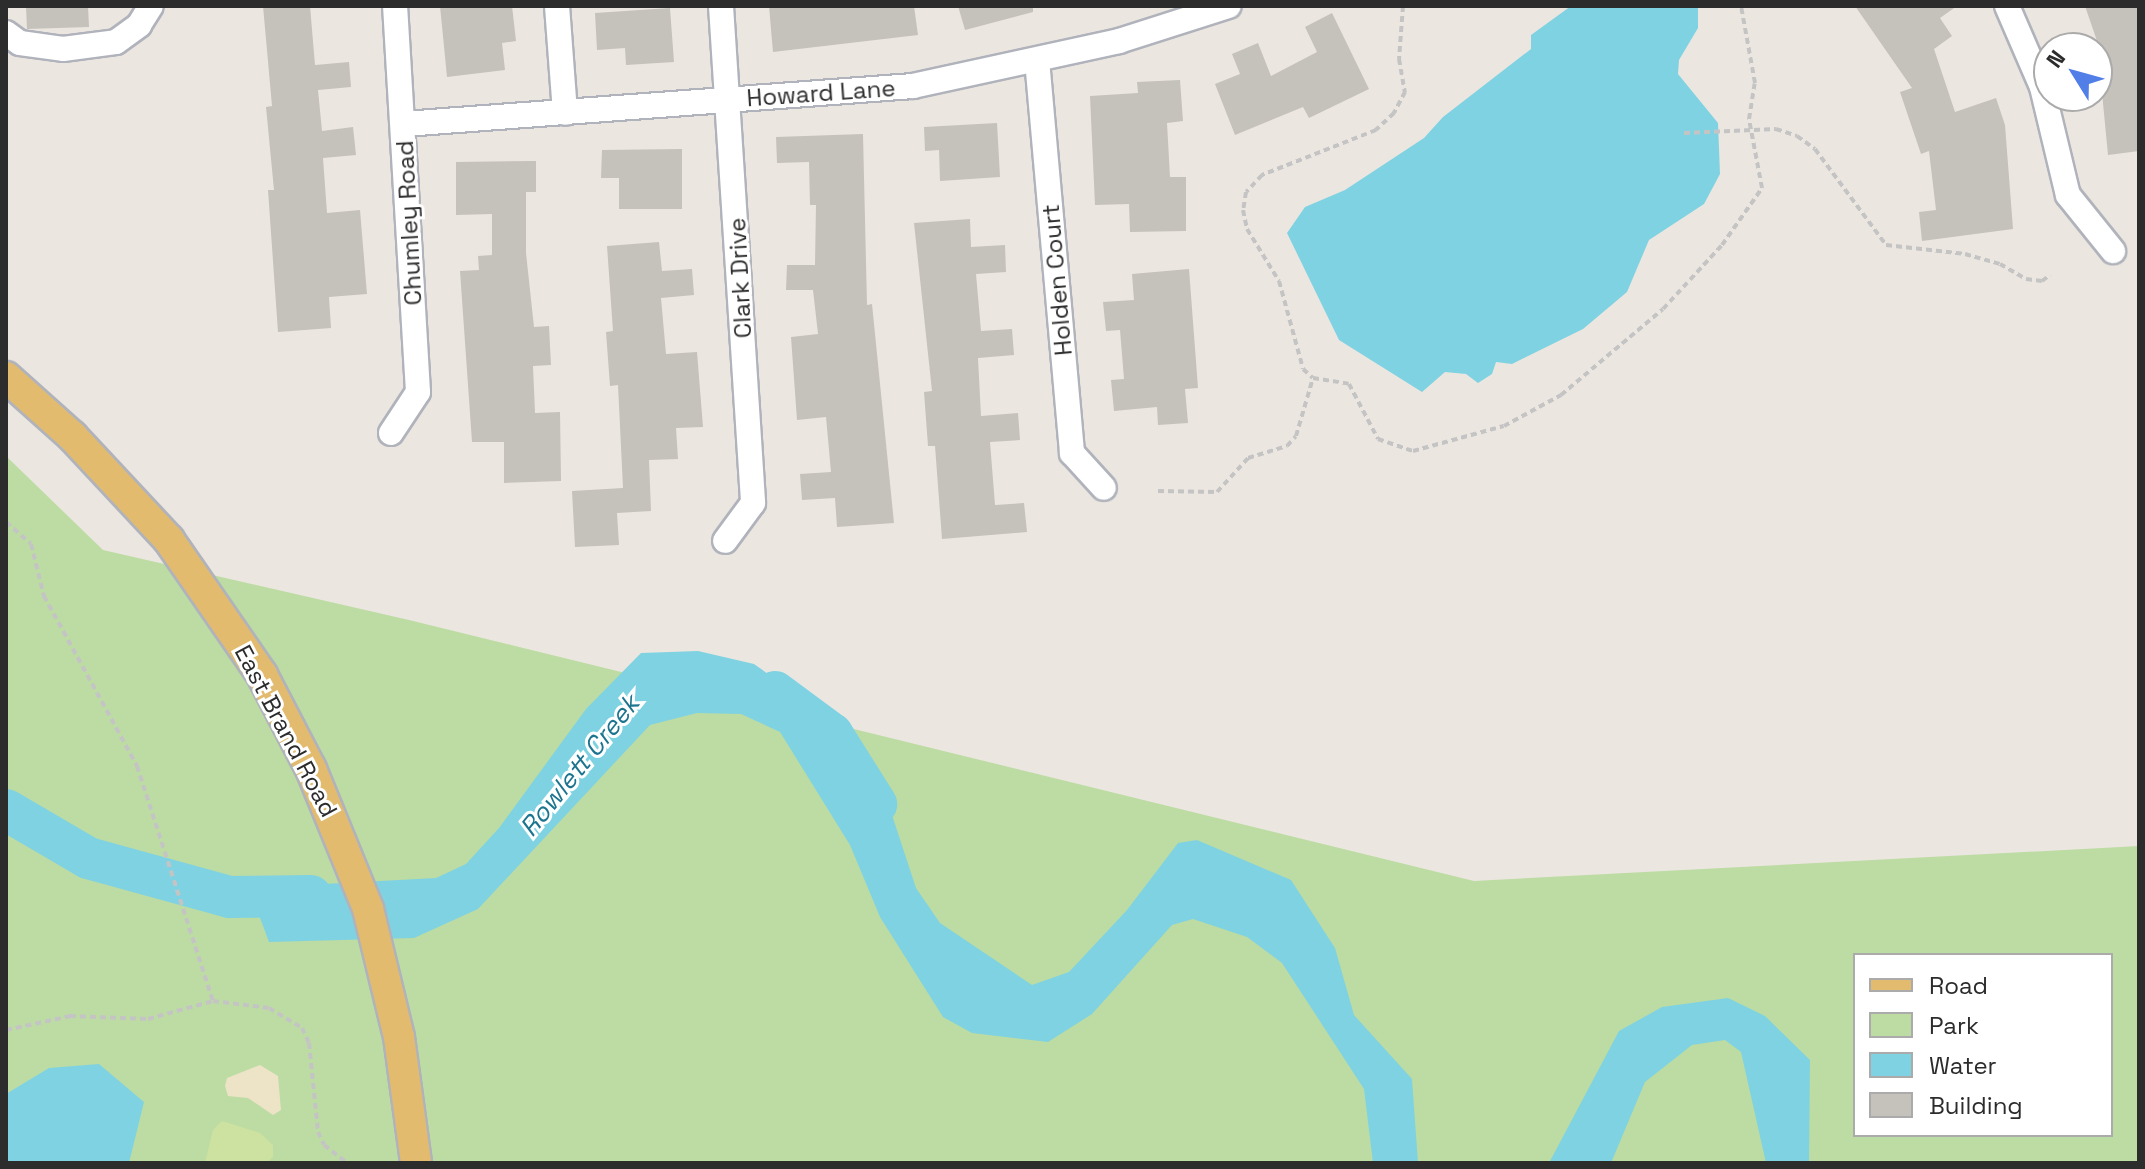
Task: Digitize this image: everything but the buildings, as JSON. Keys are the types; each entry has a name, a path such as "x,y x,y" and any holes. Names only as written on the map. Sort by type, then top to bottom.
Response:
{"main road":[{"name":"East Brand Road","path":"6,377 72,436 178,551 262,675 311,769 368,909 399,1037 416,1163"}],"street":[{"path":"6,33 20,43 63,49 116,42 139,25 151,6"},
{"name":"Chumley Road","path":"391,433 418,392 395,6"},
{"path":"557,6 565,113"},
{"name":"Clark Drive","path":"721,6 753,503 725,541"},
{"name":"Howard Lane","path":"404,124 913,86 1119,41 1229,6"},
{"path":"2007,6 2042,87 2068,195 2113,251"},
{"name":"Holden Court","path":"1037,60 1072,453 1104,488"}],"path":[{"path":"1403,6 1399,59 1405,92 1394,113 1376,130 1262,175 1246,192 1247,229 1279,281 1296,352 1313,378 1349,384 1378,439 1413,451 1504,426 1561,395 1663,309 1754,201 1762,188 1750,131 1755,83 1741,6"},
{"path":"1684,133 1776,129 1815,149 1886,245 1965,254 2000,264 2026,279 2042,281 2050,275"},
{"path":"1158,491 1217,492 1248,458 1287,446 1296,436 1313,378"},
{"path":"6,522 31,544 44,596 137,766 163,837 213,1001"},
{"path":"6,1030 70,1016 148,1019 213,1001 269,1008 302,1028 309,1043 318,1132 324,1145 347,1163"}],"green space":[{"path":"6,456 103,550 409,620 1474,881 2139,846 2139,1163 6,1163"},
{"path":"222,1121 260,1133 273,1145 273,1157 266,1163 205,1163 213,1130"}],"sand":[{"path":"260,1065 278,1076 281,1110 273,1115 248,1098 228,1096 225,1086 227,1078"}],"water":[{"path":"1571,6 1698,6 1698,28 1679,60 1678,74 1718,123 1720,174 1704,204 1649,240 1627,292 1583,329 1512,364 1496,362 1492,374 1478,383 1466,374 1445,372 1422,392 1339,340 1287,233 1305,207 1345,190 1424,138 1443,117 1531,49 1531,35"},
{"path":"698,651 754,664 792,691 891,812 916,888 940,923 1032,985 1069,972 1127,910 1178,843 1197,840 1291,880 1335,948 1354,1015 1412,1079 1418,1163 1373,1163 1364,1089 1282,963 1247,937 1193,919 1172,925 1092,1014 1048,1042 972,1033 943,1017 880,917 850,845 780,732 741,714 697,713 650,725 478,909 414,938 269,942 249,888 436,878 466,864 499,828 586,709 641,653"},
{"path":"1728,998 1765,1016 1810,1060 1809,1163 1766,1163 1741,1052 1725,1040 1692,1045 1645,1082 1611,1163 1549,1163 1619,1031 1662,1007"},
{"path":"99,1064 144,1102 129,1163 6,1163 6,1094 49,1068"}],"waterway":[{"name":"Rowlett Creek","path":"775,692 832,734 876,804"},
{"name":"Rowlett Creek","path":"6,810 88,858 230,897 311,896"}]}
